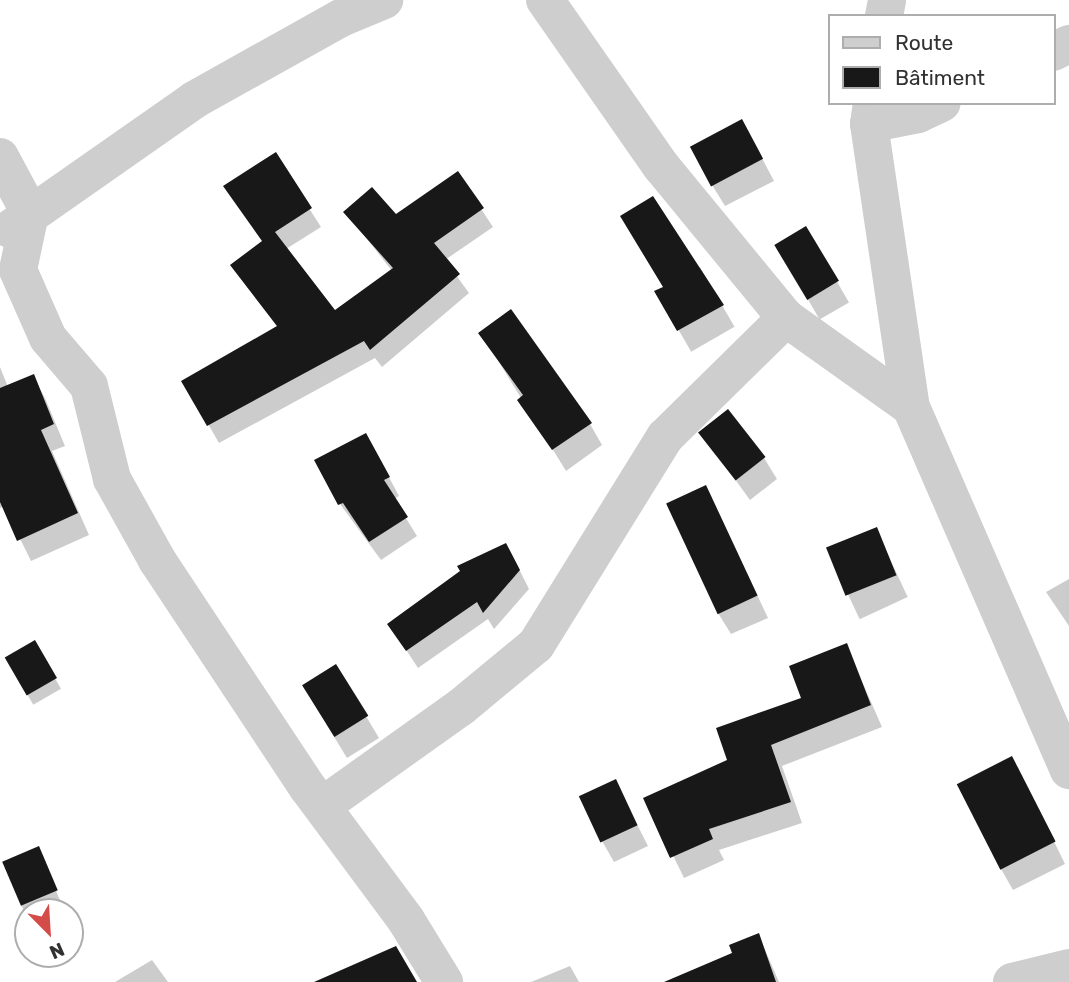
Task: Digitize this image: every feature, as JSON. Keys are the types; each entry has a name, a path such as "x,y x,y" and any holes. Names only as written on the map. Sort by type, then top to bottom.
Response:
{"street":[{"path":"0,237 30,213 194,100 341,18 384,0"},
{"path":"545,0 661,166 786,318 911,407"},
{"path":"938,105 918,114 870,114 911,407 1069,770"},
{"path":"0,157 30,213 18,270 48,338 89,386 112,479 157,560 322,806 406,920 444,982"},
{"path":"322,806 461,707 536,645 665,437 786,318"},
{"path":"1012,982 1069,968"}],"building":[{"path":"742,119 763,159 711,186 690,147"},
{"path":"276,152 312,208 275,232 335,310 393,268 343,212 372,187 396,214 458,171 484,208 434,243 460,274 370,350 364,341 207,426 181,381 277,326 230,265 262,241 223,186"},
{"path":"653,196 724,305 677,331 654,291 663,287 620,216"},
{"path":"806,226 839,281 807,300 774,245"},
{"path":"511,309 592,423 552,450 517,400 523,395 478,333"},
{"path":"34,374 54,424 41,430 78,513 17,541 0,502 0,388"},
{"path":"728,409 766,457 736,480 698,432"},
{"path":"366,433 390,477 384,480 408,517 369,542 343,503 338,505 314,460"},
{"path":"706,485 758,596 718,614 666,504"},
{"path":"877,527 896,575 845,596 826,548"},
{"path":"506,543 520,570 483,613 477,602 406,651 387,624 460,571 457,566"},
{"path":"35,640 57,678 27,696 5,658"},
{"path":"847,643 871,705 771,745 791,802 709,829 713,839 670,858 643,798 727,760 716,728 801,698 789,666"},
{"path":"336,664 368,716 334,737 302,685"},
{"path":"1012,756 1056,842 1000,870 957,784"},
{"path":"616,779 638,825 600,843 579,796"},
{"path":"39,846 58,890 39,898 18,898 2,862"},
{"path":"759,933 776,982 664,982 732,953 729,945"},
{"path":"396,946 417,982 314,982"}]}
